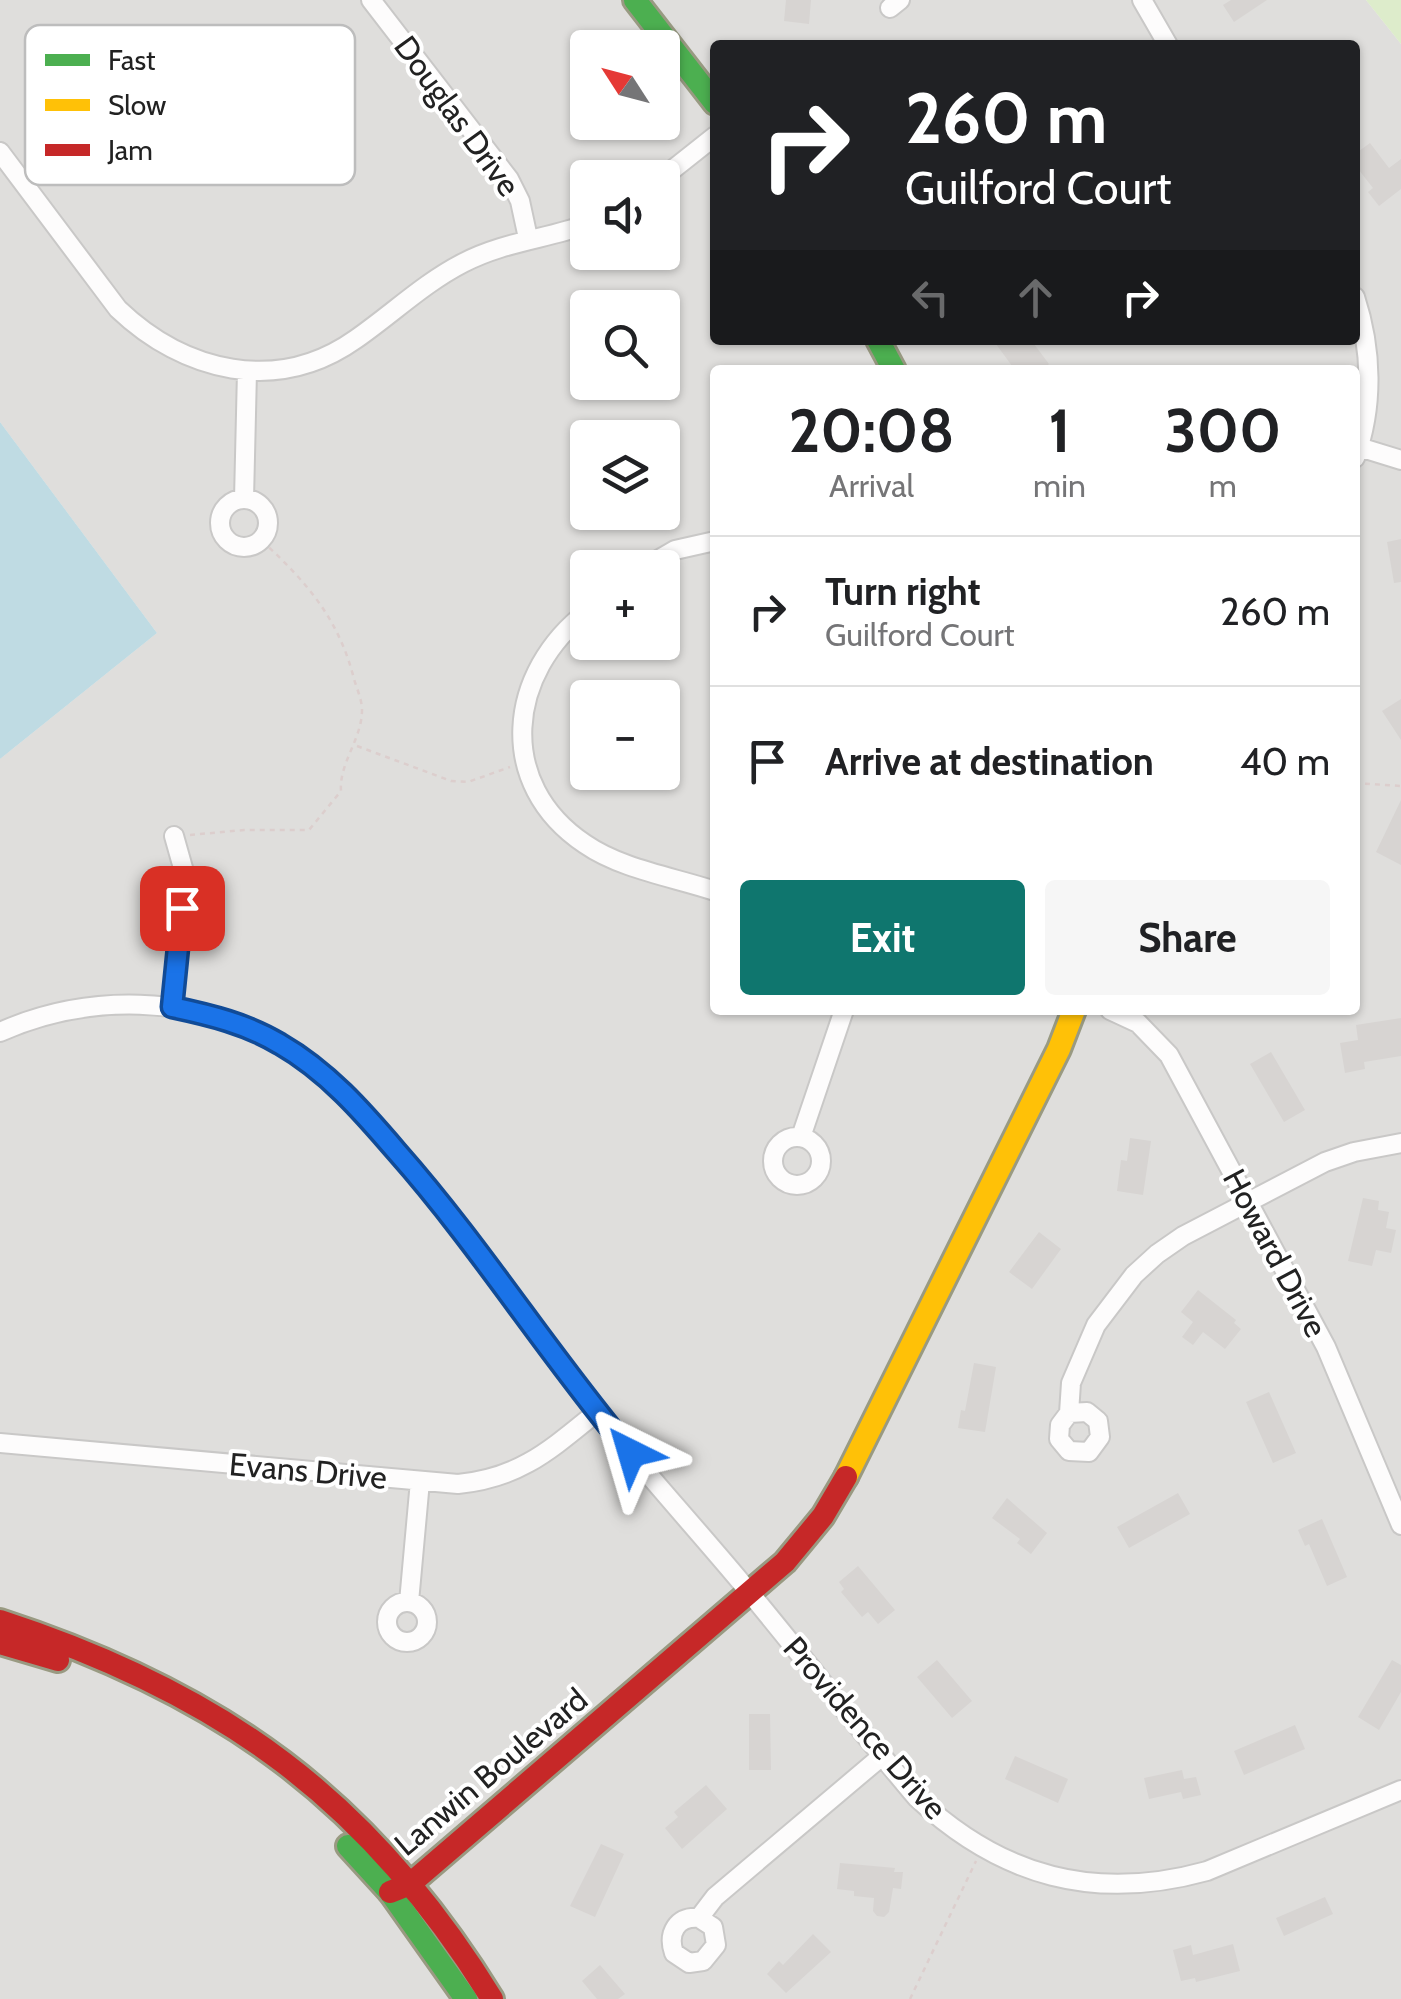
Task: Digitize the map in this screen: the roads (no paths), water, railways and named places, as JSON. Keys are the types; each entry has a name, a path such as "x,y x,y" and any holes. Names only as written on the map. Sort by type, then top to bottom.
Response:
{"street":[{"name":"Douglas Drive","path":"371,0 509,179 520,201 528,238"},
{"path":"635,0 710,97"},
{"path":"652,0 710,74"},
{"path":"1142,0 1165,40"},
{"path":"680,164 710,140"},
{"path":"0,152 118,308 141,330 190,359 246,370 288,368 328,355 353,342 463,263 528,238 570,228"},
{"path":"1360,322 1369,366 1368,399 1360,438"},
{"path":"244,499 246,370"},
{"path":"1360,453 1401,460"},
{"path":"244,499 258,503 268,519 261,540 240,546 232,544 222,532 224,511 236,500 244,499"},
{"path":"674,550 710,542"},
{"path":"570,626 557,637 533,676 523,718 526,762 537,790 549,810 586,845 607,856 710,889"},
{"path":"172,1007 185,875 174,836"},
{"name":"Providence Drive","path":"0,1032 56,1012 92,1006 172,1007 244,1026 294,1052 338,1086 427,1185 597,1412 917,1798 982,1848 1030,1870 1068,1880 1146,1884 1207,1871 1401,1790"},
{"path":"801,1137 842,1015"},
{"name":"Lanwin Boulevard","path":"745,1588 820,1494 1031,1071 1055,1015"},
{"name":"Lanwin Boulevard","path":"400,1882 745,1588 785,1562 822,1516 852,1466 1072,1015"},
{"name":"Howard Drive","path":"1121,1015 1138,1023 1169,1055 1297,1289 1401,1525"},
{"path":"1069,1413 1071,1382 1082,1353 1114,1299 1157,1254 1183,1236 1325,1162 1401,1142"},
{"name":"Evans Drive","path":"0,1443 458,1484 503,1476 546,1453 597,1412"},
{"path":"410,1602 420,1481"},
{"path":"0,1621 88,1650 193,1701 311,1784 457,1942 492,1999"},
{"path":"0,1642 80,1668 184,1717 299,1799 400,1882 466,1999"},
{"path":"700,1918 714,1897 882,1756"}],"water":[{"path":"0,422 157,633 0,759"}]}
